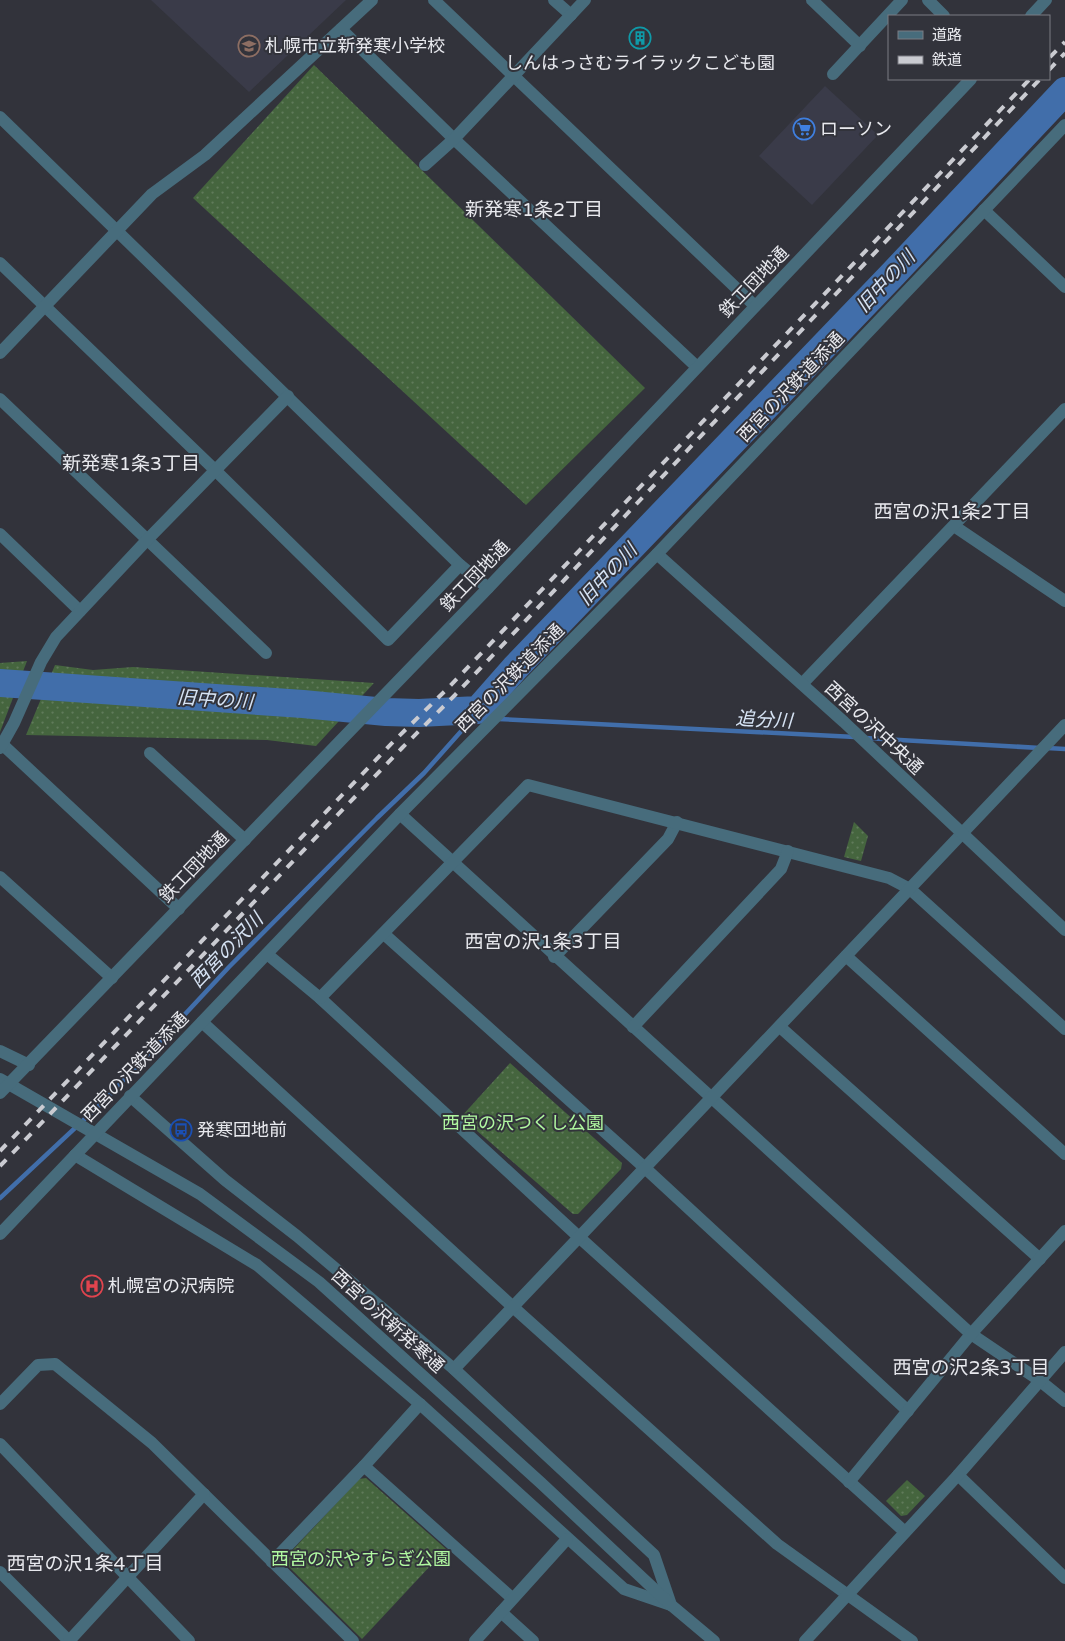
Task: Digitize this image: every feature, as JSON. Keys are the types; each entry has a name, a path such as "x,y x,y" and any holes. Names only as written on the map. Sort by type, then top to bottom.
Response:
{"street":[{"path":"0,354 152,194 205,155 372,0"},
{"path":"434,0 755,306"},
{"path":"554,0 571,15"},
{"path":"425,165 454,139 586,0"},
{"path":"812,0 860,46"},
{"path":"888,15 902,0"},
{"path":"928,0 943,15"},
{"path":"1032,15 1046,0"},
{"path":"833,74 888,15"},
{"path":"341,29 454,139 697,368"},
{"name":"鉄工団地通","path":"0,1093 488,588 970,80"},
{"path":"0,117 460,565 488,588"},
{"name":"西宮の沢鉄道添通","path":"0,1234 400,814 657,554 1065,125"},
{"path":"984,210 1065,287"},
{"path":"0,263 388,640 460,565"},
{"path":"179,909 1,747 50,646 147,540 288,396"},
{"path":"0,399 266,653"},
{"path":"802,684 1065,410"},
{"path":"954,526 1065,601"},
{"path":"0,534 80,611"},
{"name":"西宮の沢中央通","path":"657,554 844,722 1065,930"},
{"path":"454,1369 1065,725"},
{"path":"150,753 245,840"},
{"path":"320,998 528,785 889,878 910,889 1065,1029"},
{"path":"400,814 554,957 633,1026 971,1334 1040,1380 1065,1401"},
{"path":"554,957 668,839 677,822"},
{"path":"633,1026 781,869 788,851"},
{"path":"0,877 112,978"},
{"path":"384,934 645,1168 908,1411"},
{"path":"267,954 320,998 580,1238 906,1532"},
{"path":"846,956 1065,1154"},
{"path":"202,1022 513,1307 777,1544 912,1641"},
{"path":"780,1026 1040,1259"},
{"path":"0,1051 29,1065"},
{"name":"西宮の沢新発寒通","path":"0,1079 200,1194 319,1282 541,1483 671,1605 714,1641"},
{"path":"130,1096 225,1180 297,1236 454,1369 654,1555 671,1605"},
{"path":"75,1155 257,1265 420,1404 624,1589 671,1605"},
{"path":"849,1482 971,1334 1065,1231"},
{"path":"804,1641 958,1475 1065,1352"},
{"path":"0,1404 38,1365 55,1364 152,1443 353,1641"},
{"path":"272,1562 364,1466 420,1404"},
{"path":"0,1444 189,1641"},
{"path":"364,1466 512,1598"},
{"path":"958,1475 1065,1578"},
{"path":"2,1578 69,1641 204,1494"},
{"path":"475,1641 567,1539"},
{"path":"501,1612 532,1641"}],"shaded area":[{"name":"札幌市立新発寒小学校","path":"151,0 346,0 249,92"},
{"path":"825,86 878,135 812,205 759,156"}],"green space":[{"path":"314,65 645,388 526,505 193,198"},
{"path":"27,661 0,732 0,663"},
{"path":"55,665 93,670 133,667 374,683 316,746 267,740 26,735"},
{"path":"854,822 868,836 861,861 844,857"},
{"name":"西宮の沢つくし公園","path":"510,1063 622,1163 621,1169 578,1214 573,1214 461,1117"},
{"name":"西宮の沢やすらぎ公園","path":"366,1478 446,1549 362,1639 287,1565 287,1556 359,1479"},
{"path":"907,1480 925,1496 907,1515 901,1516 886,1501"}],"waterway":[{"name":"旧中の川","path":"0,683 303,704 386,712 419,713 478,710 515,668 893,274 1065,91"},
{"name":"西宮の沢川","path":"0,1198 105,1100 229,967 424,773 478,710"},
{"name":"追分川","path":"472,719 490,719"},
{"name":"追分川","path":"498,719 855,737"},
{"name":"追分川","path":"865,738 1040,748"},
{"name":"追分川","path":"1047,748 1065,749"}],"railway":[{"path":"1050,57 1065,42"},
{"path":"1050,69 1065,53"},
{"path":"0,1151 394,741 448,688 1029,80"},
{"path":"0,1166 455,695 1039,80"}],"place":[{"name":"しんはっさむライラックこども園","path":"640,38"},
{"name":"札幌市立新発寒小学校","path":"249,46"},
{"name":"ローソン","path":"804,129"},
{"name":"発寒団地前","path":"181,1130"},
{"name":"札幌宮の沢病院","path":"92,1286"}],"district":[{"name":"新発寒1条2丁目","path":"534,209"},
{"name":"新発寒1条3丁目","path":"131,463"},
{"name":"西宮の沢1条2丁目","path":"952,511"},
{"name":"西宮の沢1条3丁目","path":"543,941"},
{"name":"西宮の沢2条3丁目","path":"971,1367"},
{"name":"西宮の沢1条4丁目","path":"85,1563"}]}
